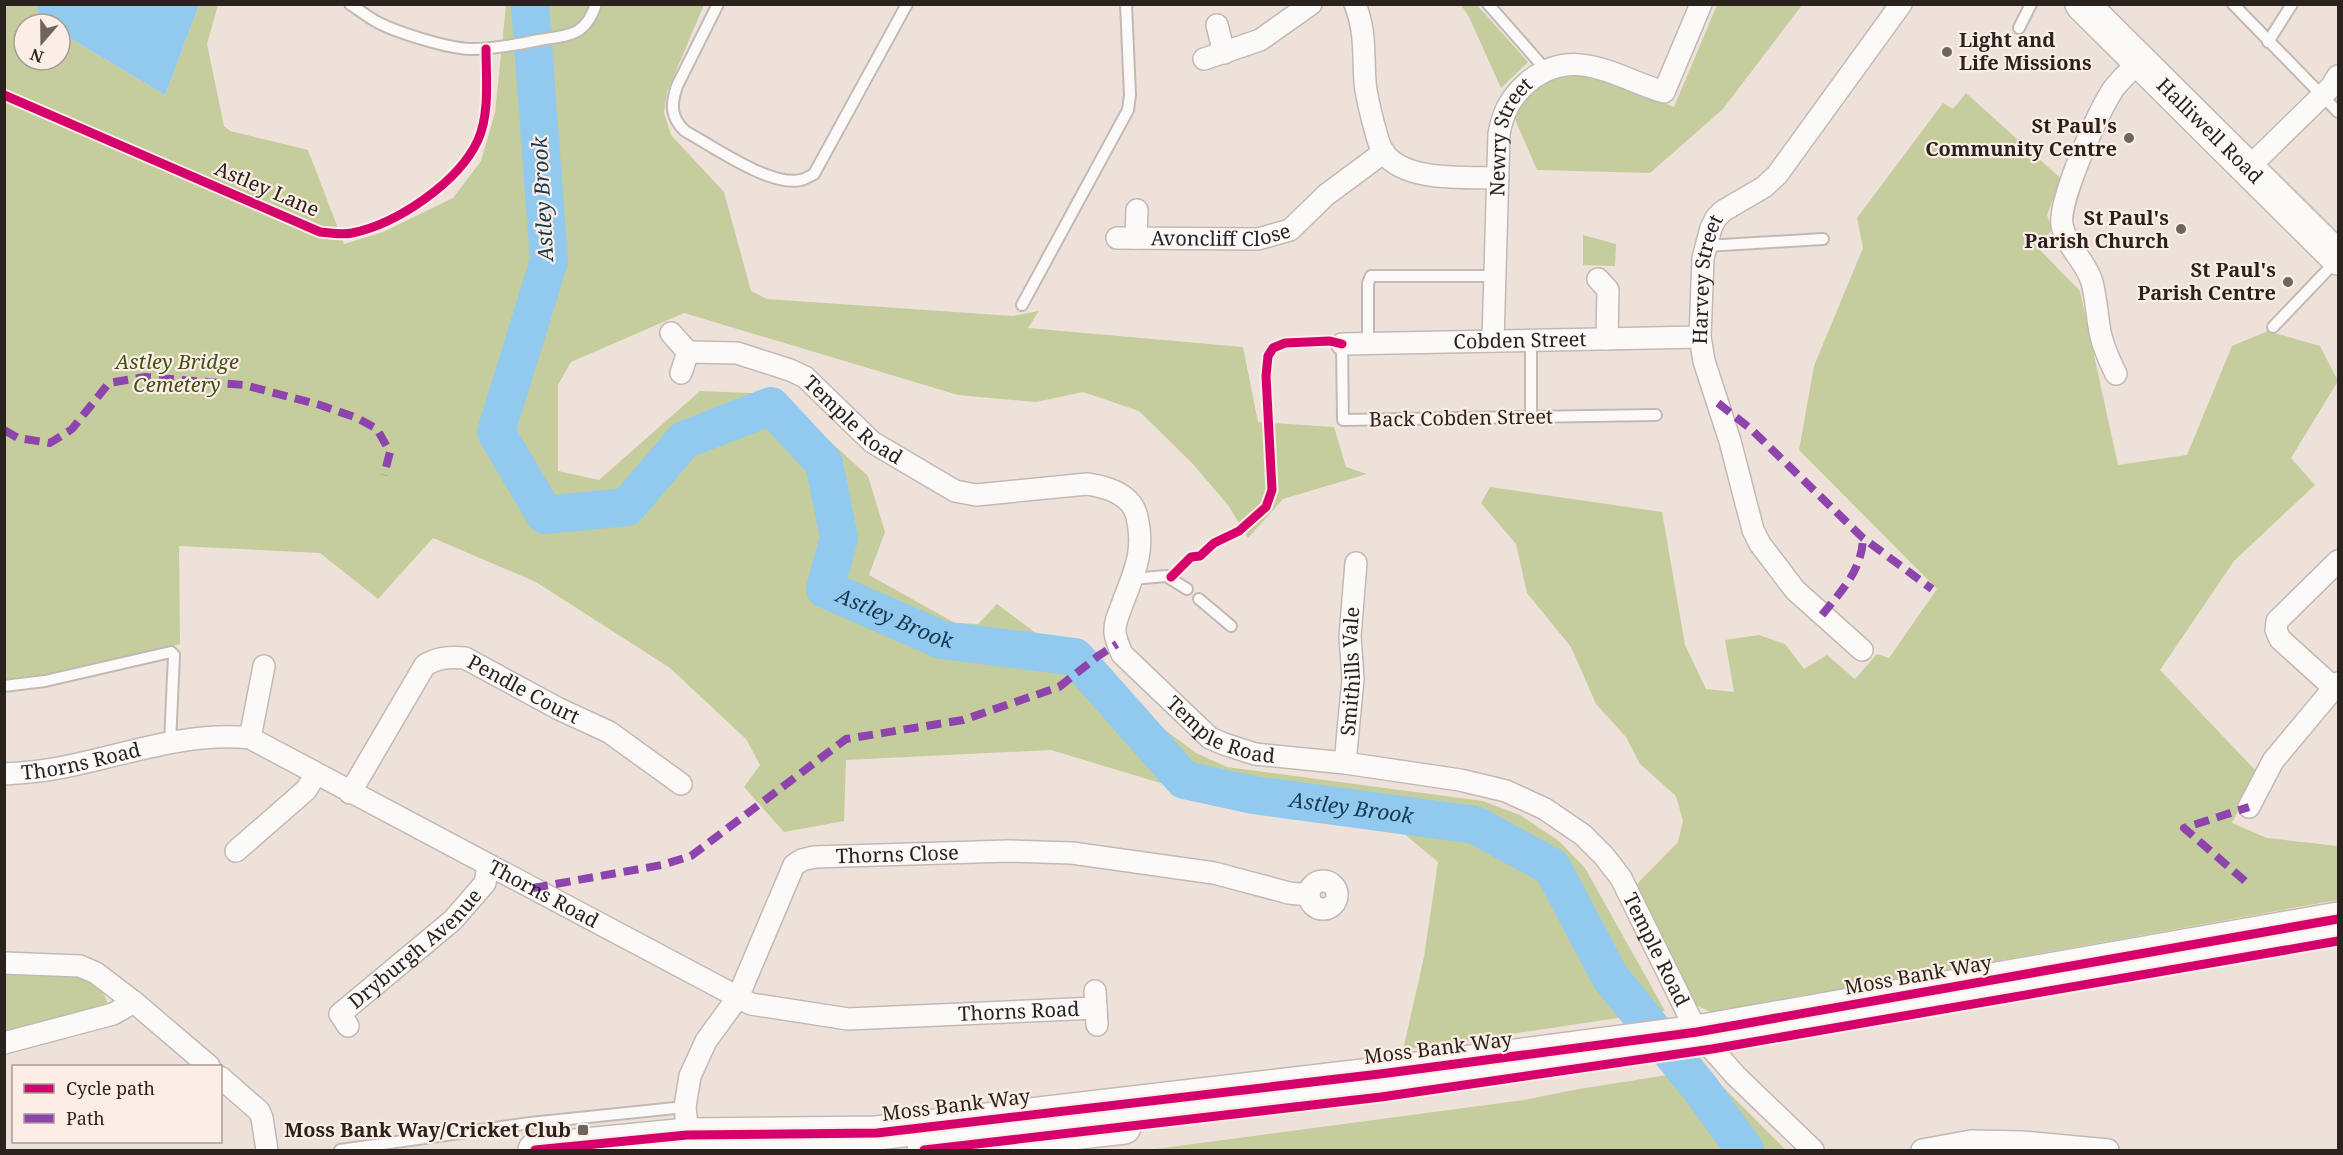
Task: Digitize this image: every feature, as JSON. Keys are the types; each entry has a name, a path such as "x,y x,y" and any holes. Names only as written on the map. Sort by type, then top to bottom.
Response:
{"main road":[{"name":"Halliwell Road","path":"2082,4 2338,258"},
{"name":"Moss Bank Way","path":"535,1150 687,1131 732,1139 877,1133 1380,1074 1705,1041 2338,919"},
{"name":"Moss Bank Way","path":"924,1150 1382,1097 1705,1041 2338,941"}],"street":[{"path":"1217,25 1214,56 1260,40 1311,4"},
{"path":"1355,4 1364,32 1365,83 1368,104 1384,152 1396,164 1412,171 1440,176 1498,178"},
{"name":"Newry Street","path":"1493,341 1499,134 1506,107 1516,93 1546,70 1566,64 1595,66 1664,92 1701,4"},
{"name":"Harvey Street","path":"1862,650 1794,590 1760,544 1753,530 1730,441 1704,361 1700,338 1702,268 1706,246 1716,218 1730,206 1764,187 1790,159 1901,4"},
{"path":"2116,374 2105,351 2100,333 2090,274 2066,238 2062,223 2064,205 2077,167 2107,101 2115,87 2139,61"},
{"path":"2248,168 2322,96 2338,76"},
{"name":"Avoncliff Close","path":"1137,210 1127,238 1258,239 1277,235 1290,230 1326,195 1384,152"},
{"path":"1598,279 1608,290 1607,339"},
{"path":"671,333 688,352 681,373"},
{"name":"Cobden Street","path":"1342,344 1700,338"},
{"name":"Temple Road","path":"688,352 737,353 805,377 872,442 955,491 976,495 1087,484 1115,491 1128,499 1135,508 1142,535 1140,555 1117,618 1115,632 1122,654 1210,738 1255,754 1460,780 1506,791 1545,809 1583,835 1604,856 1621,878 1705,1041 1736,1076 1814,1150"},
{"path":"2249,807 2273,760 2336,686 2280,639 2276,630 2277,621 2338,561"},
{"name":"Smithills Vale","path":"1345,764 1353,679 1350,636 1362,575"},
{"name":"Pendle Court","path":"350,793 425,665 436,659 448,657 465,658 559,709 609,732 681,784"},
{"path":"250,738 264,666"},
{"name":"Thorns Road","path":"4,774 62,768 170,743 210,738 250,738 488,866 757,1005 848,1019 1096,1008"},
{"path":"236,851 306,790 316,774"},
{"name":"Thorns Close","path":"687,1131 690,1076 697,1058 706,1041 738,997 794,865 802,860 814,857 1008,851 1072,853 1214,873 1289,893 1309,895"},
{"name":"Dryburgh Avenue","path":"348,1026 339,1014 453,920 485,883 488,866"},
{"path":"4,963 80,966 96,973 208,1065"},
{"path":"4,1043 113,1014 134,1002"},
{"path":"222,1079 259,1111 267,1150"},
{"path":"1922,1150 1971,1141 2023,1142 2108,1150"}],"lane":[{"path":"350,4 390,28 468,49 504,47 574,34 588,23 596,4"},
{"path":"718,4 672,100 672,111 676,123 685,131 766,176 783,180 801,180 814,174 908,4"},
{"path":"1022,305 1128,110 1130,95 1126,4"},
{"path":"1488,4 1546,70"},
{"path":"2019,28 2031,4"},
{"path":"2232,4 2338,112"},
{"path":"2268,42 2292,4"},
{"path":"1706,246 1823,239"},
{"path":"2273,327 2338,258"},
{"path":"1368,344 1368,283 1371,276 1494,276"},
{"path":"1531,340 1531,416"},
{"name":"Back Cobden Street","path":"1342,344 1343,420 1656,415"},
{"path":"1132,579 1166,576 1187,589"},
{"path":"1199,599 1231,626"},
{"path":"4,686 45,681 165,652 174,655 170,743"},
{"name":"Moss Bank Way","path":"340,1150 530,1123 687,1131"}],"green space":[{"name":"Astley Bridge Cemetery","path":"4,5 36,5 38,12 12,12 12,72 72,72 72,39 165,95 199,5 218,5 207,44 224,126 230,131 308,150 344,244 383,232 453,198 481,161 495,113 506,5 704,5 667,92 664,113 671,135 724,192 751,291 767,299 1013,316 1039,311 1028,328 1243,347 1258,422 1334,427 1346,467 1367,474 1283,499 1248,538 1228,505 1192,463 1139,411 1083,392 1036,402 958,395 684,313 571,362 558,385 558,471 599,480 700,391 778,394 868,476 885,532 869,575 955,623 978,624 997,604 1196,753 1227,767 1483,801 1520,815 1559,841 1585,868 1665,1011 1403,1050 1424,957 1438,862 1390,822 1258,804 1157,782 1051,750 846,760 844,821 784,832 744,787 760,765 746,739 670,668 536,582 433,538 378,599 320,553 179,546 180,644 46,675 5,681"},
{"path":"1461,5 1477,5 1528,62 1501,88 1469,17"},
{"path":"1717,5 1802,5 1723,109 1650,173 1537,170 1511,110 1549,79 1575,73 1603,79 1674,107"},
{"path":"1966,93 2066,183 2052,202 2047,215 2052,230 2036,246 2080,291 2118,465 2187,455 2232,346 2268,331 2320,346 2338,381 2291,458 2315,485 2234,561 2160,670 2257,772 2232,823 2267,838 2338,846 2338,900 1711,1012 1691,1003 1637,884 1678,842 1683,821 1676,796 1640,764 1626,737 1596,704 1571,647 1527,593 1516,544 1481,503 1490,487 1662,512 1685,645 1706,689 1734,692 1725,640 1759,635 1785,644 1804,669 1827,655 1855,679 1877,654 1889,658 1937,589 1799,450 1814,366 1863,248 1857,218 1943,103 1953,109"},
{"path":"1583,235 1616,244 1615,266 1583,265"},
{"path":"5,972 48,973 79,978 102,992 108,1004 102,1012 5,1037"},
{"path":"1705,1069 1786,1150 1148,1150 1524,1100"}],"water":[{"path":"36,4 199,5 165,95 72,39 72,12 39,12"}],"waterway":[{"name":"Astley Brook","path":"530,4 549,261 496,432 545,515 627,507 684,440 771,406 824,463 839,538 825,589 942,640 1075,657 1184,780 1253,795 1475,825 1552,867 1610,977 1700,1088 1745,1150"}],"marked path":[{"path":"4,430 18,438 50,443 72,429 109,383 145,377 244,385 320,405 357,418 377,429 390,452 384,475"},
{"path":"1718,403 1751,429 1863,538 1932,589"},
{"path":"1822,615 1855,570 1863,538"},
{"path":"533,888 662,865 691,856 846,739 963,720 1059,687 1117,644"},
{"path":"2245,881 2184,828 2249,807"}],"cycle path":[{"name":"Astley Lane","path":"4,95 320,232 348,234 388,221 407,211 442,186 469,156 478,140 484,118 487,95 486,49"},
{"path":"1171,577 1191,557 1200,556 1214,543 1239,531 1266,507 1272,490 1266,376 1268,356 1273,348 1285,343 1330,341 1342,344"},
{"path":"535,1150 687,1135 877,1133 1380,1074 1697,1032 2338,919"},
{"path":"924,1150 1381,1097 1712,1049 2338,941"}],"place":[{"name":"Light and Life Missions","path":"1947,52"},
{"name":"St Paul's Community Centre","path":"2129,138"},
{"name":"St Paul's Parish Church","path":"2181,229"},
{"name":"St Paul's Parish Centre","path":"2288,282"},
{"name":"Moss Bank Way/Cricket Club","path":"583,1130"}]}
